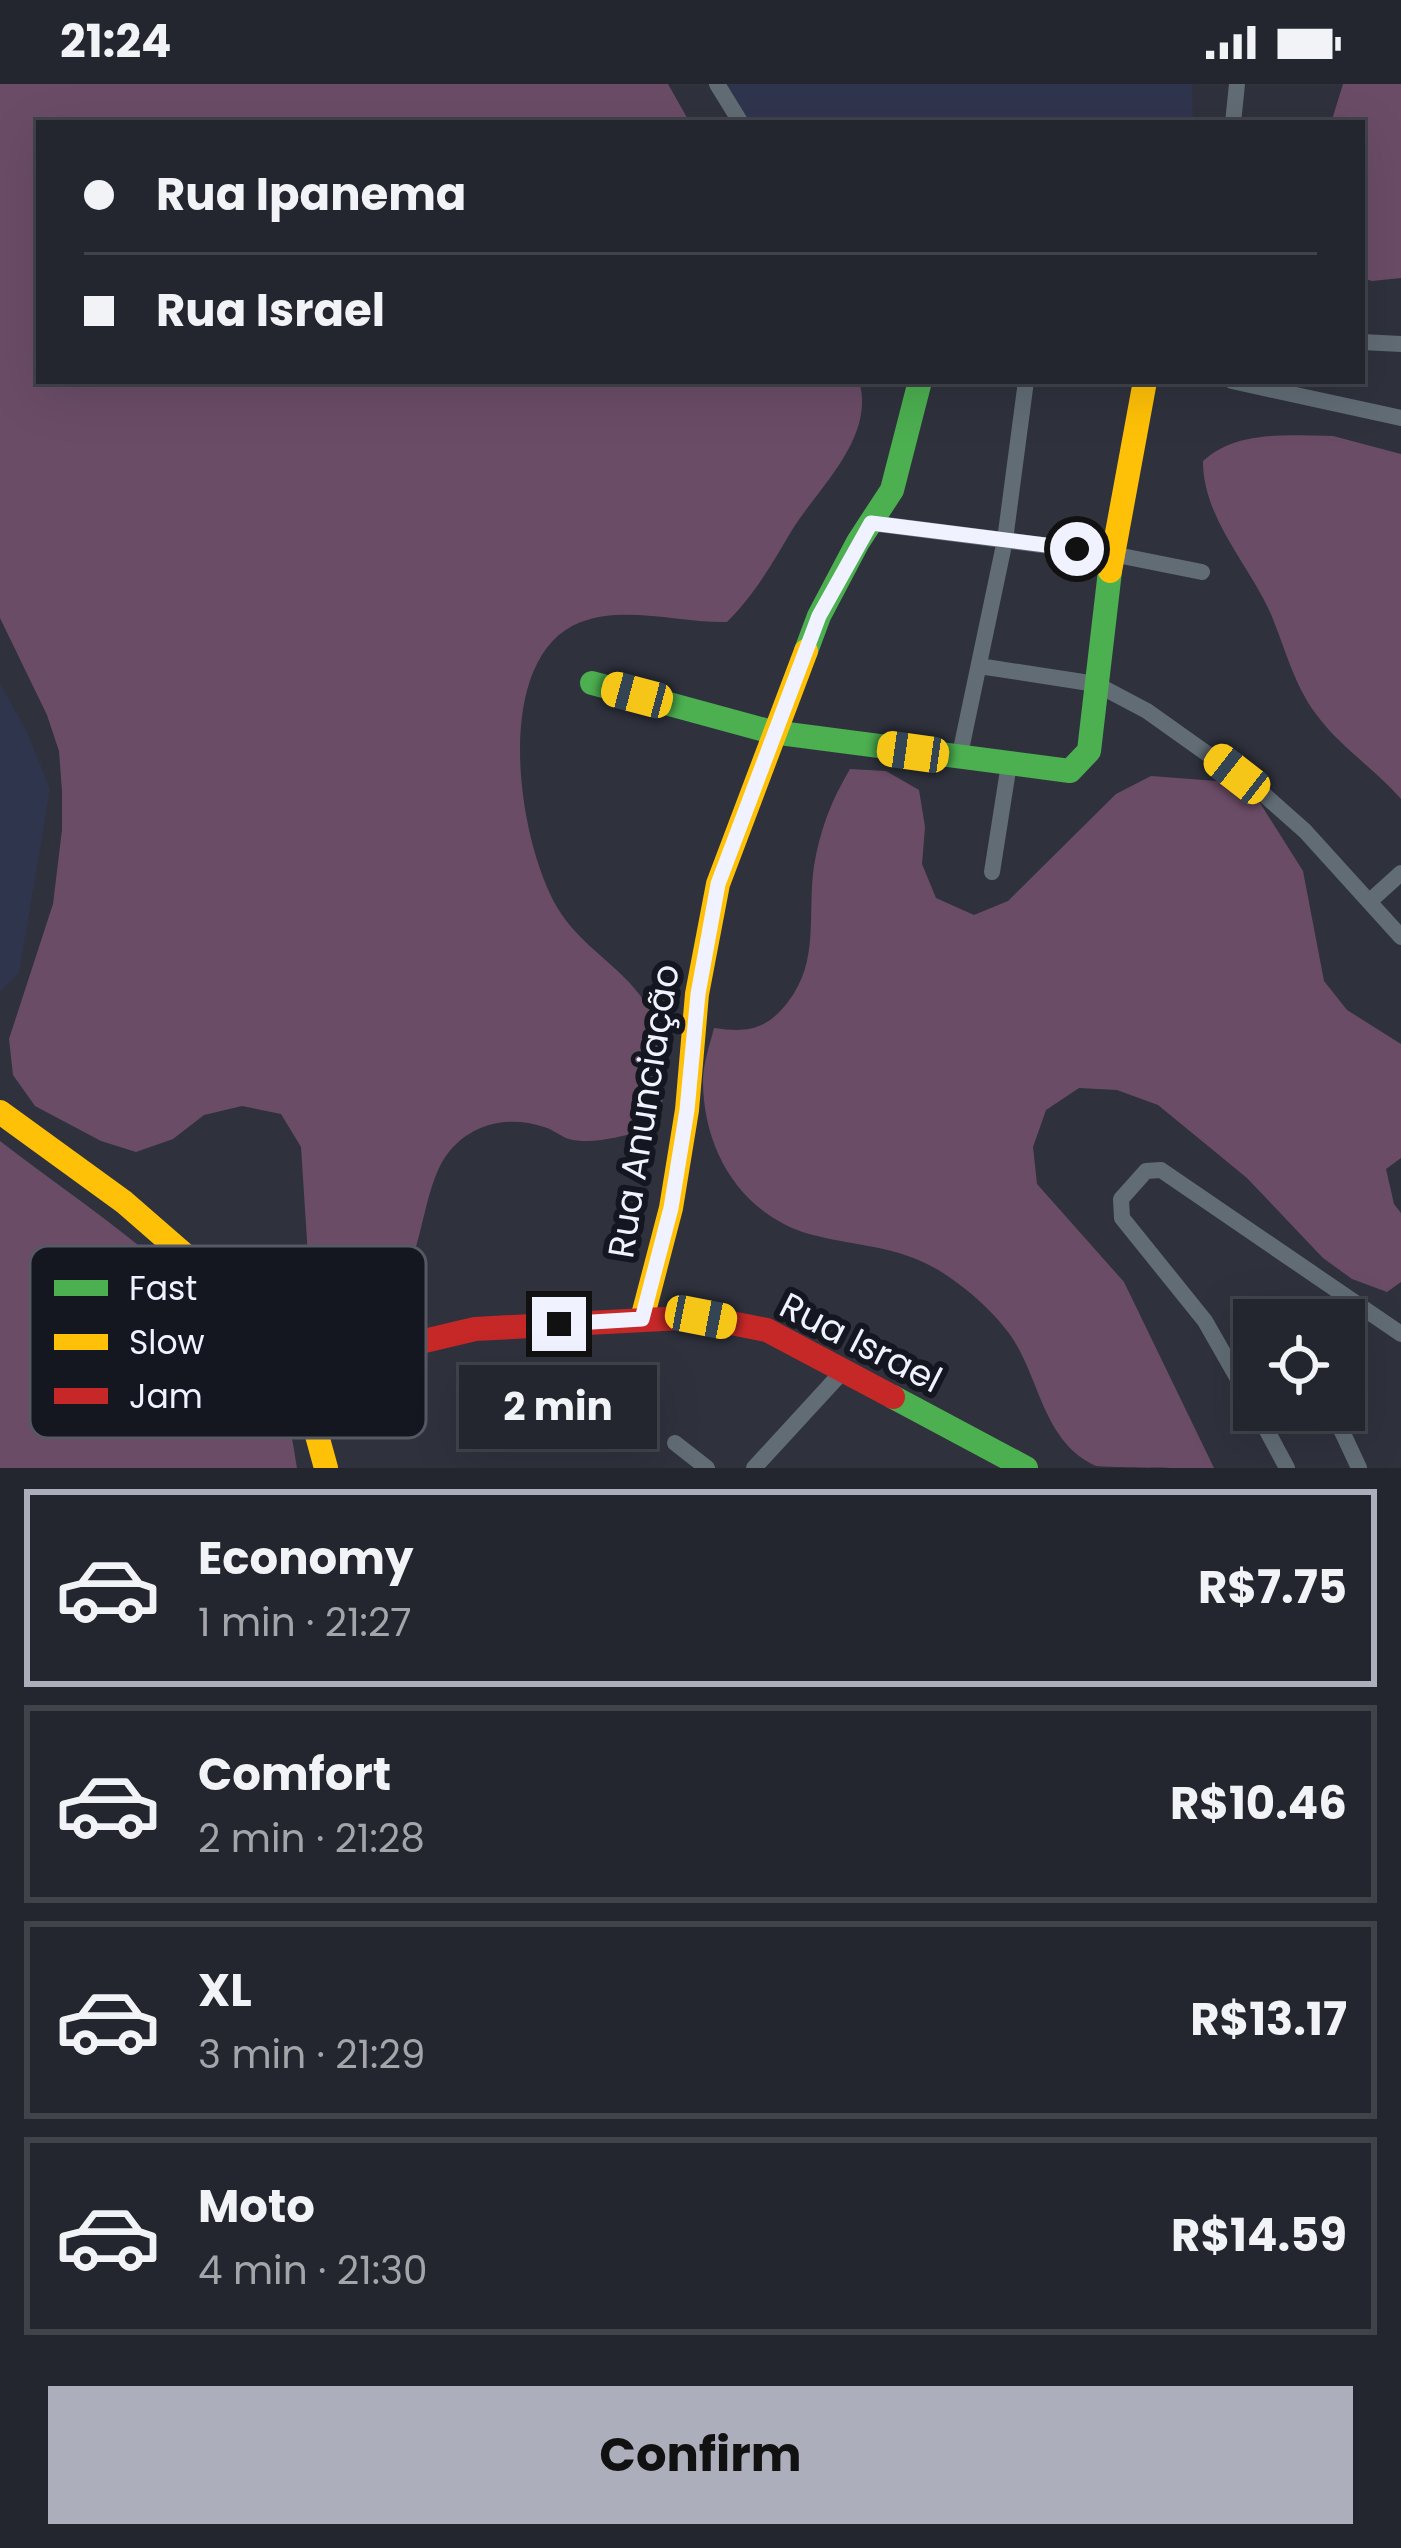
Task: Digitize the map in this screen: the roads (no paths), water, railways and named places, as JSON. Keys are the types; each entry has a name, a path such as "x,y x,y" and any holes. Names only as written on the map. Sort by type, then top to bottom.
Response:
{"street":[{"path":"717,84 739,120"},
{"path":"1233,120 1237,84"},
{"path":"1365,342 1401,344"},
{"name":"Rua Anunciação","path":"642,1319 671,1208 687,1110 698,994 718,884 819,616 892,490 919,384"},
{"path":"959,759 1005,540 1026,384"},
{"path":"592,682 772,732 1070,771 1089,751 1112,554 1144,384"},
{"path":"1246,384 1401,418"},
{"path":"871,523 1112,554 1202,572"},
{"path":"979,666 1096,684 1147,711 1213,755 1305,832 1401,937"},
{"path":"992,872 1009,764"},
{"path":"1370,901 1401,873"},
{"path":"0,1112 177,1246"},
{"path":"1233,1370 1205,1321 1122,1218 1121,1199 1146,1171 1161,1169 1362,1299"},
{"path":"1365,1301 1397,1322"},
{"name":"Rua Israel","path":"426,1341 475,1329 701,1317 767,1330 1026,1468"},
{"path":"754,1468 844,1370"},
{"path":"1267,1431 1287,1468"},
{"path":"1342,1431 1359,1468"},
{"path":"318,1438 326,1468"},
{"path":"675,1443 707,1468"}]}
